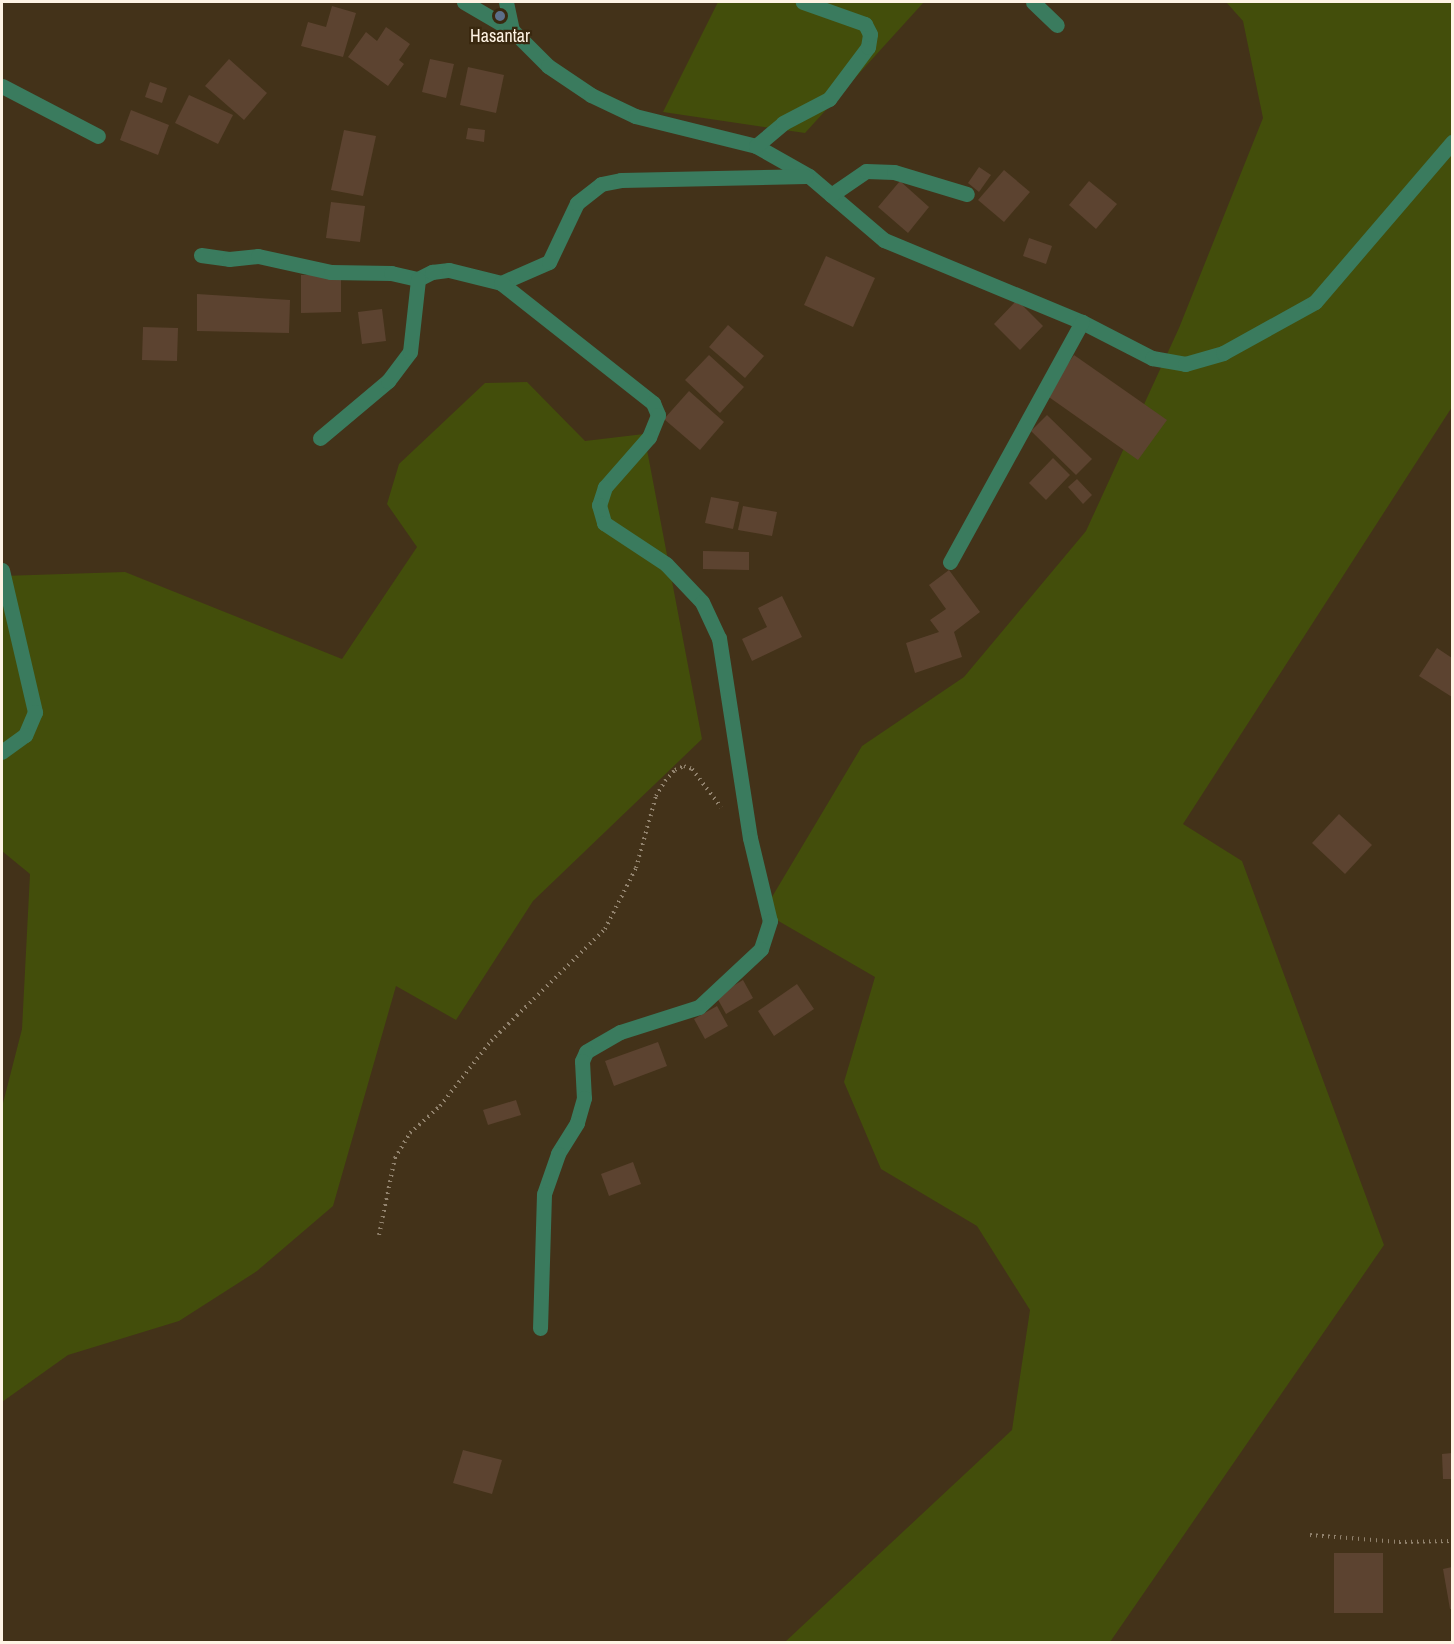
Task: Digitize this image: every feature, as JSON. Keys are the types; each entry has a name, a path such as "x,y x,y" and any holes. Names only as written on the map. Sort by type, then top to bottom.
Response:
{"street":[{"path":"464,2 512,30 548,66 591,95 635,116 756,146 809,176 884,240 1082,322 1152,358 1185,364 1223,353 1315,302 1452,142"},
{"path":"506,2 512,30"},
{"path":"756,146 783,123 829,99 868,47 870,34 865,24 803,2"},
{"path":"1033,2 1057,25"},
{"path":"2,86 98,136"},
{"path":"831,195 866,171 894,172 967,194"},
{"path":"501,283 549,262 577,203 600,184 693,177 809,176"},
{"path":"201,255 229,259 258,256 331,272 391,273 418,279 432,272 449,270 501,283 656,409 658,415 649,437 605,488 599,506 604,523 666,564 702,602 719,638 750,838 770,921 761,949 699,1007 620,1032 594,1046 582,1061 584,1098 544,1194 540,1328"},
{"path":"320,438 388,381 410,352 418,279"},
{"path":"950,562 1082,322"},
{"path":"2,570 35,711 25,735 2,752"}],"path":[{"path":"379,1235 395,1158 410,1133 440,1106 491,1041 605,929 636,868 656,796 675,770 684,766 692,769 750,838"},
{"path":"1310,1535 1399,1542 1452,1541"}],"green space":[{"path":"718,2 924,2 805,133 663,112"},
{"path":"1226,2 1452,2 1452,407 1183,824 1242,861 1384,1245 1110,1642 785,1642 1012,1430 1030,1310 977,1226 881,1169 844,1082 875,977 763,912 862,746 964,677 1086,531 1179,328 1263,118 1243,21"},
{"path":"527,382 585,441 644,434 702,739 533,901 456,1020 396,986 333,1206 257,1271 179,1321 68,1355 2,1402 2,1107 22,1029 30,874 2,851 2,576 125,572 342,659 417,547 387,504 399,464 485,383"}],"building":[{"path":"332,6 356,13 343,57 301,46 308,22 326,27"},
{"path":"386,27 410,44 399,60 404,64 388,86 348,57 366,32 377,41"},
{"path":"229,59 267,93 244,120 205,86"},
{"path":"430,59 454,64 446,98 422,92"},
{"path":"468,67 504,75 496,113 460,105"},
{"path":"150,82 167,88 162,103 145,97"},
{"path":"189,95 233,115 218,144 175,123"},
{"path":"131,110 169,125 158,155 120,140"},
{"path":"468,128 485,130 484,142 466,139"},
{"path":"344,130 376,136 363,196 331,190"},
{"path":"979,167 991,175 979,192 968,183"},
{"path":"1004,170 1030,192 1004,222 978,200"},
{"path":"900,181 929,207 908,233 878,207"},
{"path":"1089,181 1117,204 1096,229 1069,205"},
{"path":"331,202 365,206 360,242 326,238"},
{"path":"1029,238 1052,246 1046,264 1023,256"},
{"path":"826,256 875,278 853,327 804,305"},
{"path":"301,275 341,275 341,312 301,313"},
{"path":"197,294 290,300 289,333 197,331"},
{"path":"1017,300 1043,326 1020,350 994,324"},
{"path":"382,309 386,341 362,344 358,312"},
{"path":"728,325 764,356 745,378 709,347"},
{"path":"143,327 178,328 177,361 142,360"},
{"path":"709,355 744,387 720,413 685,380"},
{"path":"1074,355 1167,420 1138,460 1046,395"},
{"path":"689,391 724,422 700,450 664,419"},
{"path":"1047,415 1092,459 1076,475 1031,431"},
{"path":"1053,458 1070,475 1046,500 1029,483"},
{"path":"1077,479 1092,495 1083,504 1068,487"},
{"path":"711,497 739,502 733,529 705,523"},
{"path":"743,506 777,512 772,536 738,530"},
{"path":"703,551 749,552 749,570 703,569"},
{"path":"949,570 980,612 954,632 962,657 915,673 906,643 939,632 930,620 946,609 929,585"},
{"path":"782,596 802,637 752,661 742,639 767,627 758,608"},
{"path":"1437,648 1452,658 1452,697 1419,676"},
{"path":"1339,814 1372,845 1345,874 1312,843"},
{"path":"743,980 753,998 726,1014 716,996"},
{"path":"797,984 814,1009 774,1036 758,1011"},
{"path":"717,1006 728,1026 705,1039 694,1019"},
{"path":"658,1042 667,1066 614,1086 605,1061"},
{"path":"516,1100 521,1115 488,1125 483,1110"},
{"path":"633,1162 641,1184 609,1196 601,1174"},
{"path":"463,1450 502,1460 492,1494 453,1483"},
{"path":"1452,1453 1452,1479 1443,1479 1442,1454"},
{"path":"1334,1553 1383,1553 1383,1613 1334,1613"},
{"path":"1452,1567 1452,1609 1450,1609 1443,1569"}],"place":[{"name":"Hasantar","path":"500,16"}]}
